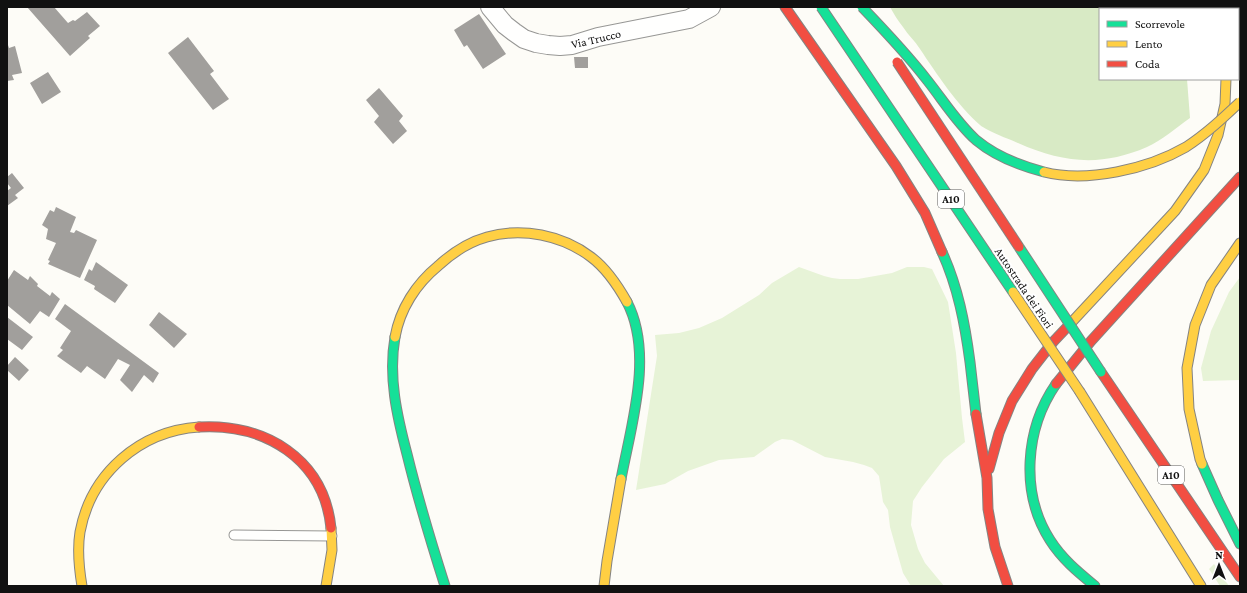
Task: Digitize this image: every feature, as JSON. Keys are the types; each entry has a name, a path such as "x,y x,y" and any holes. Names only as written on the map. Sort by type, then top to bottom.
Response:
{"highway":[{"path":"785,7 896,166 925,213 948,265 962,312 987,478 988,509 995,548 1008,586"},
{"name":"Autostrada dei Fiori","path":"821,7 1080,392 1201,586"},
{"path":"861,7 900,47 928,80 960,123 976,140 996,153 1025,167 1056,175 1092,176 1127,170 1157,160 1185,147 1208,131 1240,102"},
{"name":"Autostrada dei Fiori","path":"861,7 1101,372 1240,577"},
{"path":"987,478 999,433 1012,401 1032,369 1053,342 1175,211 1204,170 1218,135 1225,104 1226,80"},
{"path":"1095,586 1063,558 1050,540 1037,513 1031,486 1029,462 1040,413 1051,391 1068,367 1240,177"},
{"path":"445,586 416,490 391,383 391,363 395,334 402,312 414,290 430,271 451,255 473,242 511,232 553,237 576,247 591,257 607,272 623,295 633,318 637,336 639,360 637,393 607,561 604,586"},
{"path":"1240,243 1212,285 1195,325 1187,368 1189,409 1200,459 1240,544"},
{"path":"82,586 79,572 79,532 86,510 95,492 119,459 140,444 162,435 180,429 209,425 230,428 269,438 287,450 303,464 312,476 323,498 329,515 332,536 326,586"}],"street":[{"name":"Via Trucco","path":"490,7 505,25 524,38 542,44 560,46 572,45 598,37 689,19 711,7"}],"lane":[{"path":"234,535 332,536"}],"green space":[{"path":"890,7 1169,7 1099,8 1099,80 1187,80 1190,118 1153,144 1114,158 1082,160 1051,155 1035,150 998,135 980,125 948,89 899,22"},
{"path":"1240,7 1240,71 1239,8 1224,8"},
{"path":"799,267 832,278 858,279 892,273 907,267 924,267 932,269 948,302 956,353 965,442 944,459 922,487 913,501 911,525 918,549 925,563 944,586 911,586 903,573 890,527 888,510 883,502 879,476 872,468 853,462 825,457 792,440 782,439 775,442 754,457 719,460 688,471 665,484 636,490 657,356 655,335 679,333 699,328 722,318 759,295 772,283"},
{"path":"1240,277 1240,380 1203,381 1201,368 1211,331 1229,292"},
{"path":"1214,564 1229,586 1220,586 1209,569"}],"building":[{"path":"27,7 54,7 68,23 73,20 75,21 87,12 100,26 88,36 90,38 70,56"},
{"path":"479,14 506,54 483,69 467,45 464,47 454,30"},
{"path":"188,37 214,71 210,74 229,99 213,110 168,53"},
{"path":"7,42 9,48 15,46 22,73 12,75 14,80 7,81"},
{"path":"574,57 588,57 588,68 575,68"},
{"path":"48,72 61,92 42,104 30,83"},
{"path":"379,88 403,116 399,121 407,131 393,144 374,122 379,116 366,100"},
{"path":"12,173 24,188 15,195 18,198 7,206 7,191 11,188 7,183 7,177"},
{"path":"56,207 76,217 70,232 74,233 76,230 97,240 80,278 48,264 50,261 48,260 56,243 46,239 48,229 42,225 50,210 54,212"},
{"path":"96,262 128,285 115,303 94,289 95,286 84,280 89,269 92,271"},
{"path":"14,270 28,280 30,276 38,284 37,286 50,296 52,292 60,299 49,317 40,311 30,324 7,305 7,281"},
{"path":"65,304 159,373 153,383 144,375 132,392 120,380 130,365 118,359 105,379 87,366 81,373 57,356 63,350 60,348 71,331 55,319"},
{"path":"159,312 187,334 174,348 149,325"},
{"path":"7,317 33,337 22,350 7,339"},
{"path":"15,357 29,370 19,381 7,370 7,366"}],"traffic: fast":[{"path":"821,7 1013,292"},
{"path":"862,7 912,61 956,119 976,140 1008,159 1026,167 1044,172"},
{"path":"1019,247 1101,372"},
{"path":"942,252 957,292 966,334 976,414"},
{"path":"621,479 638,390 640,367 639,344 635,322 627,302"},
{"path":"395,337 393,352 393,382 397,411 403,440 445,586"},
{"path":"1056,384 1038,421 1033,441 1030,461 1034,502 1040,522 1055,547 1082,576 1095,586"},
{"path":"1202,464 1240,544"}],"traffic: slow":[{"path":"1070,324 1175,211 1204,170 1218,135 1225,104 1226,80"},
{"path":"1044,172 1061,175 1098,175 1117,172 1154,162 1186,147 1214,126 1240,102"},
{"path":"395,337 397,327 405,307 416,289 430,273 461,248 480,239 500,234 528,233 541,235 555,238 580,249 596,261 607,272 627,302"},
{"path":"1202,464 1189,409 1187,368 1195,325 1211,285 1240,243"},
{"path":"1013,292 1080,392"},
{"path":"1080,392 1201,586"},
{"path":"82,586 79,559 80,532 86,511 95,491 107,474 138,446 177,430 199,427"},
{"path":"604,586 621,479"},
{"path":"326,586 332,550 331,528"}],"traffic: jam":[{"path":"785,7 896,166 925,213 942,252"},
{"path":"897,62 1019,247"},
{"path":"1056,384 1091,341 1240,177"},
{"path":"989,469 999,433 1012,401 1032,369 1053,342 1070,324"},
{"path":"1101,372 1240,577"},
{"path":"976,414 987,478 988,509 995,547 1008,586"},
{"path":"199,427 223,427 246,431 268,439 287,450 304,465 317,483 326,504 331,528"}]}
